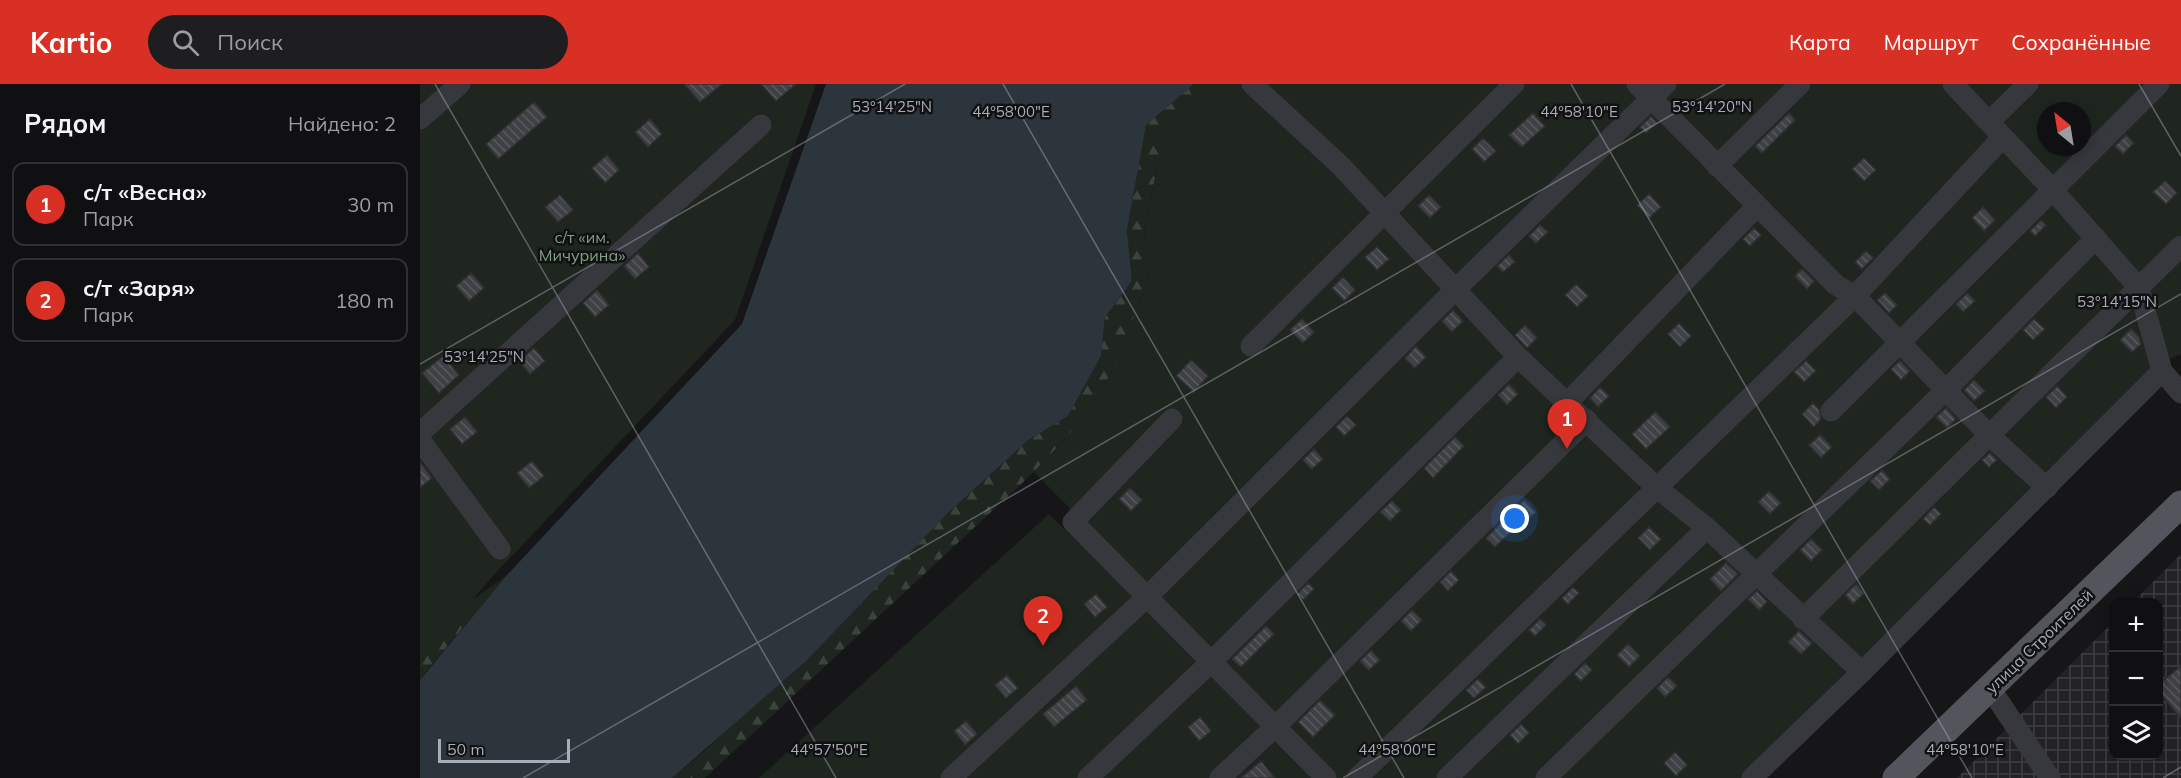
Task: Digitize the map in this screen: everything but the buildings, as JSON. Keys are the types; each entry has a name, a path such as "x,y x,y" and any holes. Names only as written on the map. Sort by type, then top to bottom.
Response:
{"main road":[{"name":"улица Строителей","path":"1896,778 2178,513"}],"lane":[{"path":"420,119 460,84"},
{"path":"1252,84 1341,166 1457,288 1518,357 1656,487 1707,528 1862,672"},
{"path":"1251,346 1514,84"},
{"path":"951,778 1147,597 1457,288 1644,92 1666,84"},
{"path":"1717,166 1800,84"},
{"path":"1953,84 2052,189 2139,288 2162,371 2181,393"},
{"path":"1358,778 1855,296 1996,129 2028,84"},
{"path":"1831,411 2159,84"},
{"path":"1644,92 1836,285 1855,296 1989,435 2047,488"},
{"path":"420,433 762,126"},
{"path":"1568,402 1757,206"},
{"path":"1546,778 1946,390 2096,238"},
{"path":"1803,619 2181,246"},
{"path":"1088,778 1211,662 1518,357"},
{"path":"1752,778 1862,672 2162,371"},
{"path":"1172,419 1073,522 1326,778"},
{"path":"1220,778 1275,727 1587,420"},
{"path":"420,440 500,549"},
{"path":"1448,778 1707,528"},
{"path":"1990,688 2050,778"}],"shaded area":[{"path":"826,84 1194,84 1146,125 1127,230 1132,281 1105,317 1101,356 1068,416 1027,441 946,515 805,662 672,778 420,778 420,680 507,575 742,324"},
{"path":"2181,554 2181,778 1957,778 2109,626 2109,760 2163,760 2163,598 2137,598"}],"green space":[{"name":"с/т «им. Мичурина»","path":"420,84 816,84 735,320 493,576 420,661"},
{"path":"1194,84 1216,84 1165,133 1144,228 1148,280 1116,365 1078,425 1034,472 705,778 672,778 706,750 946,515 1027,441 1068,416 1101,356 1105,317 1132,281 1127,230 1146,125"},
{"path":"1216,84 2181,84 2181,354 2168,360 1745,778 1335,778 1034,472 1078,425 1116,365 1148,280 1144,228 1165,133"},
{"path":"1049,514 1316,778 759,778"},
{"path":"507,575 424,674 420,680 420,638"}],"place":[{"name":"с/т «Весна»","path":"1567,449"},
{"name":"с/т «Заря»","path":"1043,646"}]}
